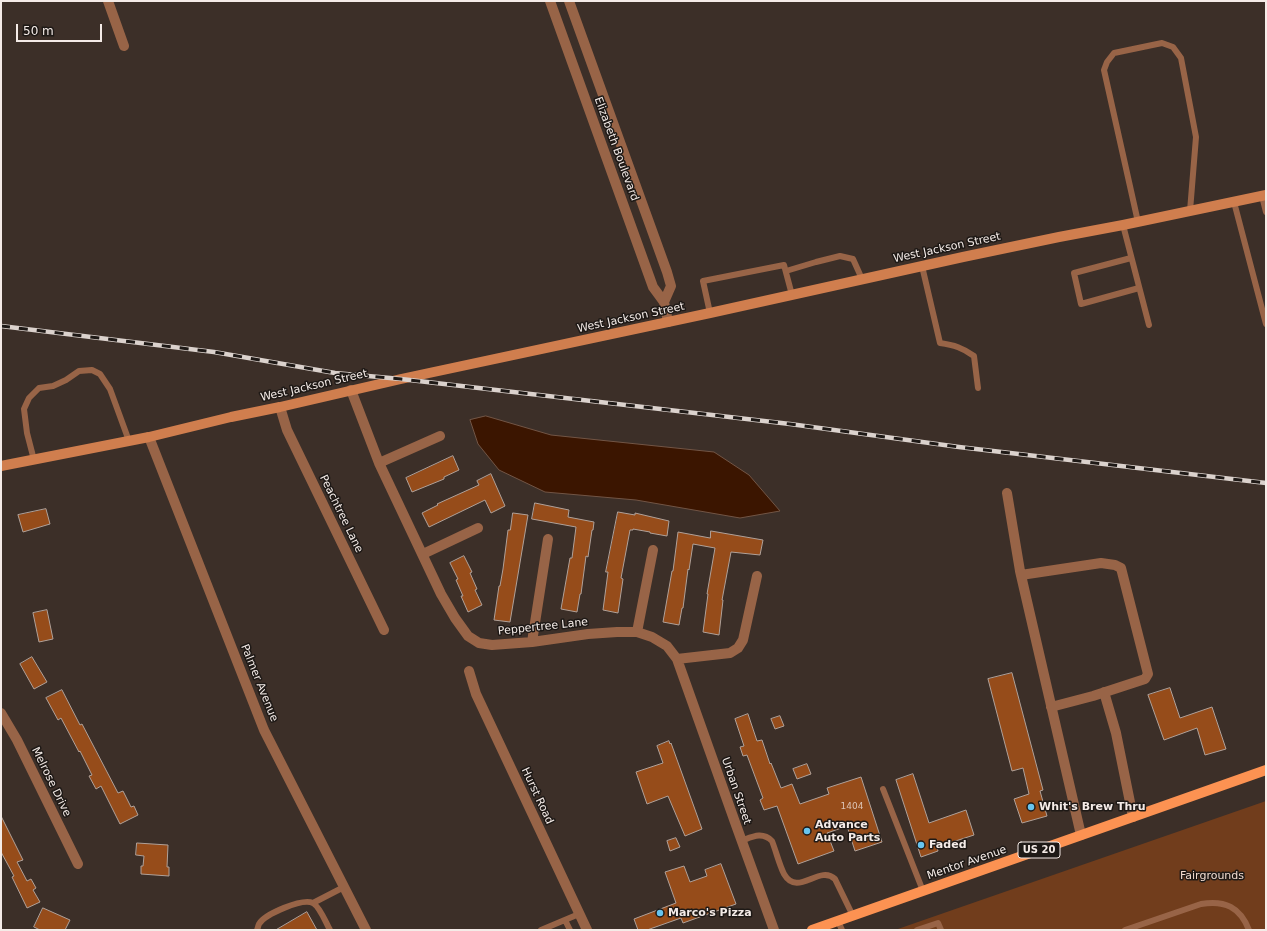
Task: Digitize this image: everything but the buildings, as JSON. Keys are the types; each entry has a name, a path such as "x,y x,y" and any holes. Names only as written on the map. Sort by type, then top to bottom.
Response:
{"main road":[{"name":"Mentor Avenue","path":"812,930 840,925 852,916 1266,770"}],"street":[{"path":"108,1 124,46"},
{"name":"Elizabeth Boulevard","path":"550,1 653,287 664,302 668,322"},
{"name":"Elizabeth Boulevard","path":"568,1 667,272 671,286 664,302"},
{"name":"West Jackson Street","path":"1,466 148,437 351,390 922,266 1264,196"},
{"name":"Peppertree Lane","path":"351,390 379,463 441,594 455,618 468,636 479,642 492,645 532,642 588,634 637,632 652,637 667,646 677,658"},
{"name":"Peachtree Lane","path":"280,407 287,430 384,630"},
{"path":"379,463 440,436"},
{"name":"Palmer Avenue","path":"148,437 264,730 366,930"},
{"path":"1007,493 1021,574 1081,835"},
{"path":"423,554 478,528"},
{"path":"532,642 548,539"},
{"path":"637,632 653,550"},
{"path":"1021,574 1101,563 1115,565 1121,568 1148,674 1145,679 1051,707"},
{"path":"677,658 730,652 738,648 743,640 757,576"},
{"name":"Urban Street","path":"677,658 774,930"},
{"name":"Hurst Road","path":"469,671 476,694 587,930"},
{"path":"1104,692 1116,733 1132,817"},
{"name":"Melrose Drive","path":"1,712 17,740 78,864"}],"lane":[{"path":"1138,222 1104,70 1107,62 1114,53 1162,43 1172,47 1181,58 1196,137 1190,211"},
{"path":"1264,196 1266,212"},
{"path":"1234,202 1266,324"},
{"path":"1123,225 1149,325"},
{"path":"786,271 840,256 853,259 862,279"},
{"path":"1132,258 1074,273 1081,304 1139,288"},
{"path":"710,313 703,281 784,265 792,295"},
{"path":"922,266 940,343 952,344 962,348 974,356 978,388"},
{"path":"34,460 27,433 24,409 29,398 39,388 53,386 66,380 78,371 92,370 100,374 110,389 129,441"},
{"path":"883,789 923,891"},
{"path":"741,841 758,835 768,837 772,841 784,874 789,880 795,883 801,883 823,874 832,876 835,879 852,916"},
{"path":"313,903 344,887"},
{"path":"257,930 260,923 286,906 305,902 313,903 318,907 330,930"},
{"path":"1125,930 1201,904 1211,903 1230,906 1237,911 1245,921 1249,930"},
{"path":"541,930 579,914"},
{"path":"565,920 570,930"},
{"path":"917,930 938,923 940,930"}],"green space":[{"name":"Fairgrounds","path":"1266,801 1266,930 895,930"}],"shaded area":[{"path":"486,416 551,435 714,452 749,475 780,511 740,518 636,500 545,492 499,470 478,444 470,420"}],"railway":[{"path":"1,326 214,352 335,373 401,379 790,424 959,447 1266,483"}],"place":[{"name":"Whit's Brew Thru","path":"1031,807"},
{"name":"Advance Auto Parts","path":"807,831"},
{"name":"Faded","path":"921,845"},
{"name":"Marco's Pizza","path":"660,913"}]}
